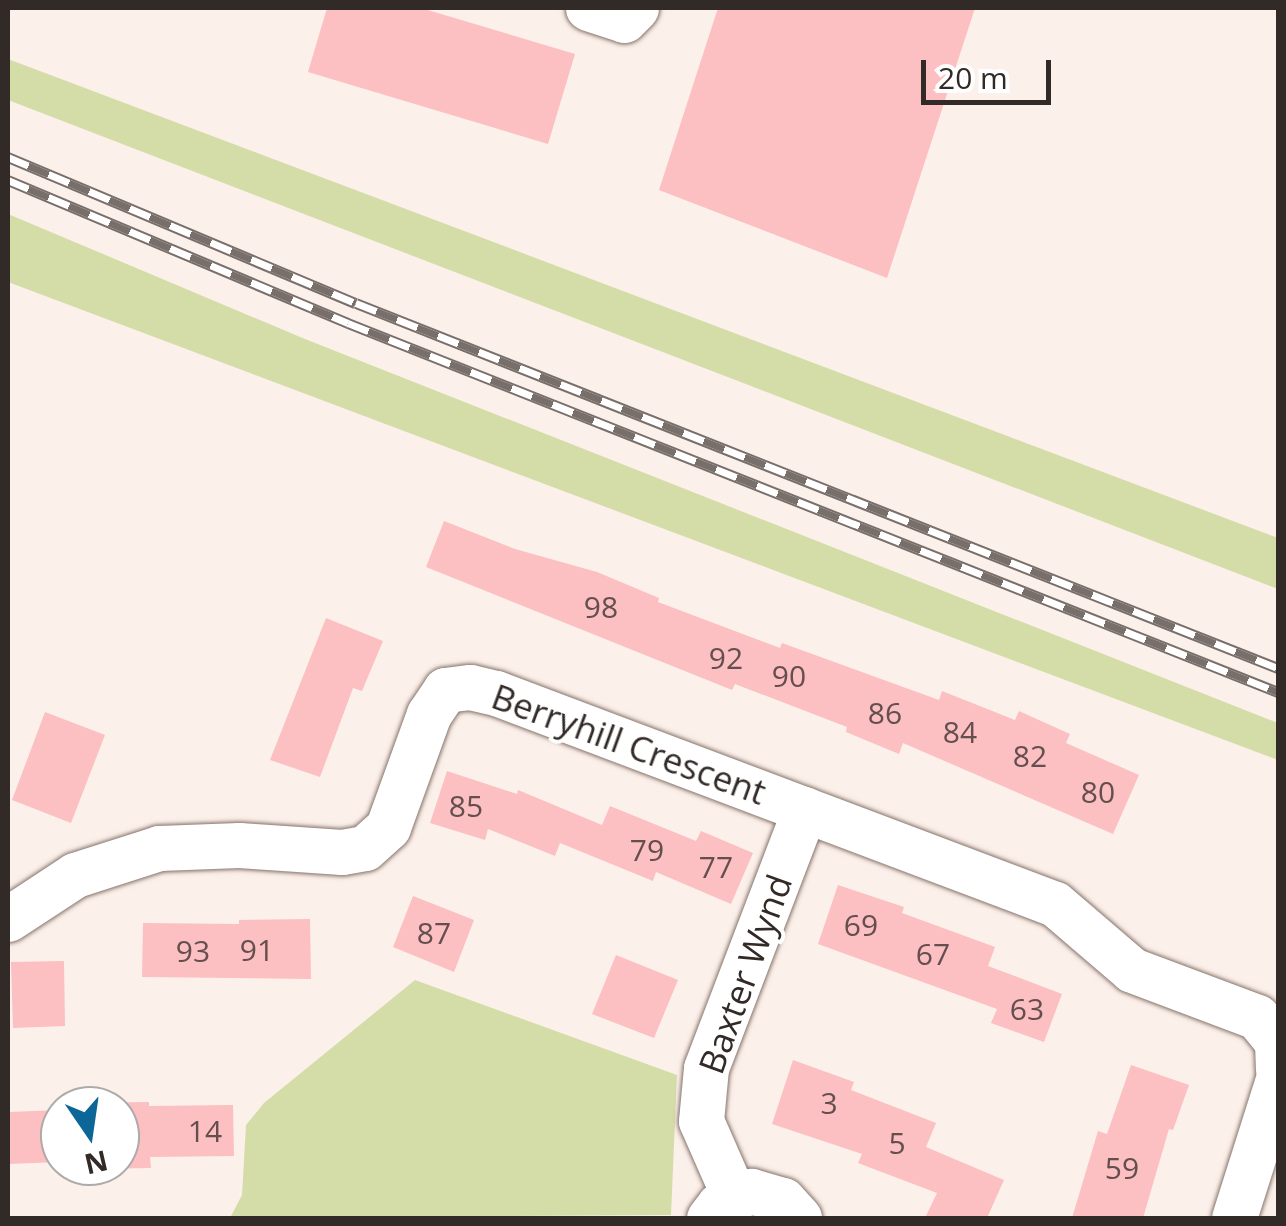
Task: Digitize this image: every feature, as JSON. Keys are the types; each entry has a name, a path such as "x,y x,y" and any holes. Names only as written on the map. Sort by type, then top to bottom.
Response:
{"street":[{"path":"588,8 624,20 636,8"},
{"name":"Berryhill Crescent","path":"8,919 75,875 159,848 239,845 342,852 365,848 388,827 429,714 445,690 470,687 1055,904 1132,970 1258,1017 1277,1042 1278,1070"},
{"name":"Baxter Wynd","path":"799,1218 783,1200 768,1194 722,1207 701,1121 706,1068 805,809"},
{"path":"1234,1218 1278,1079"}],"green space":[{"path":"8,59 1278,538 1278,589 8,100"},
{"path":"8,214 305,339 1278,723 1278,760 8,282"},
{"path":"415,980 677,1075 671,1215 230,1218 242,1195 246,1125 264,1103"}],"building":[{"path":"327,8 421,8 575,54 548,144 308,72"},
{"path":"718,8 975,8 887,278 659,190"},
{"path":"444,521 515,549 597,572 659,598 658,602 780,648 782,643 939,700 942,691 1015,720 1019,711 1070,734 1066,743 1139,775 1113,834 903,743 899,754 846,732 847,727 735,684 732,690 426,567"},
{"path":"326,618 383,641 362,691 353,688 320,777 270,760"},
{"path":"45,712 105,735 71,823 12,800"},
{"path":"447,771 517,794 518,790 602,825 610,806 696,841 701,831 753,853 731,904 656,872 653,881 560,843 555,856 488,829 485,840 430,823"},
{"path":"838,885 904,907 902,913 995,947 988,966 1062,994 1044,1042 991,1023 997,1009 818,944"},
{"path":"413,896 474,920 454,972 393,947"},
{"path":"310,919 311,979 142,977 143,923 239,924 239,920"},
{"path":"616,955 678,980 654,1038 592,1014"},
{"path":"64,961 65,1026 13,1028 11,962"},
{"path":"793,1060 854,1082 851,1090 936,1123 926,1147 1004,1180 987,1218 925,1218 937,1193 858,1163 862,1154 772,1124"},
{"path":"1131,1065 1189,1085 1173,1130 1169,1129 1143,1218 1072,1218 1098,1131 1107,1134"},
{"path":"140,1102 149,1102 149,1106 233,1105 234,1156 150,1157 151,1168 140,1168"},
{"path":"40,1111 40,1163 8,1164 8,1112"}],"railway":[{"path":"8,157 356,303 1278,668"},
{"path":"8,180 348,323 1278,692"}]}
